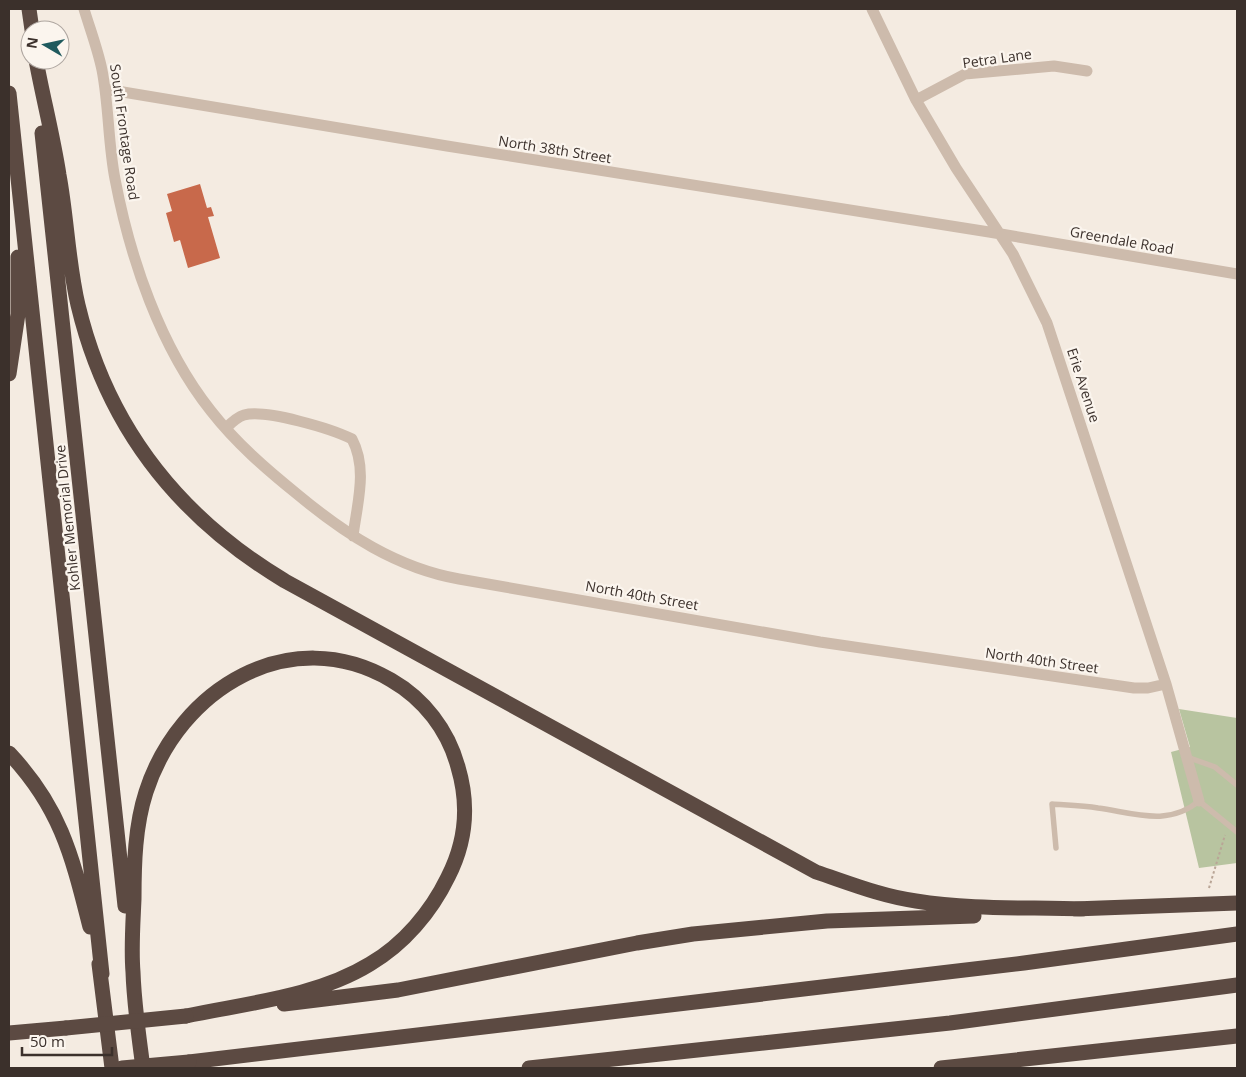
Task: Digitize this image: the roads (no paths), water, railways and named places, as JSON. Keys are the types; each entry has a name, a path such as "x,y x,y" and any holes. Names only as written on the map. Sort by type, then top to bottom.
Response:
{"highway":[{"name":"Kohler Memorial Drive","path":"36,70 133,972"},
{"path":"37,70 59,174 78,304 90,350 104,386 138,446 153,467 194,514 234,549 285,581 816,872 868,890 915,901 957,906 1084,909"},
{"name":"Kohler Memorial Drive","path":"9,93 102,974"},
{"path":"9,374 18,314 11,118"},
{"path":"142,1068 133,972 135,855 145,793 167,745 180,726 203,702 225,684 252,670 282,660 319,658 343,661 370,669 398,684 422,703 439,724 454,752 465,800 464,830 456,862 424,916 406,936 381,957 338,980 301,992 186,1016"},
{"path":"9,753 42,793 63,832 73,858 102,974 112,1068"},
{"path":"9,1033 186,1016 398,990 692,934 827,921 889,920 1237,903"},
{"path":"122,1068 189,1062 1024,963 1237,934"},
{"path":"529,1068 950,1023 1237,985"},
{"path":"9,1029 66,1028"},
{"path":"941,1068 1237,1036"},
{"path":"1016,1068 1065,1056"}],"street":[{"name":"South Frontage Road","path":"84,9 102,70 114,177 122,217 150,302 183,368 210,409 226,428 270,472 320,513 353,536"},
{"name":"Erie Avenue","path":"872,9 916,100 951,161 1001,234 1047,324 1166,684 1199,801"},
{"name":"Petra Lane","path":"916,100 965,74 1054,66 1087,71"},
{"name":"North 38th Street","path":"104,89 1001,234"},
{"name":"Greendale Road","path":"1001,234 1237,274"},
{"path":"226,428 241,415 249,414 292,420 337,432 352,439 360,459 360,484 353,536"},
{"name":"North 40th Street","path":"353,536 428,574 459,580 820,642 950,662 1134,688 1154,688 1166,684"}],"lane":[{"path":"1186,757 1215,767 1237,785"},
{"path":"1056,848 1052,804 1097,807 1136,815 1163,817 1182,812 1199,801 1237,832"}]}
